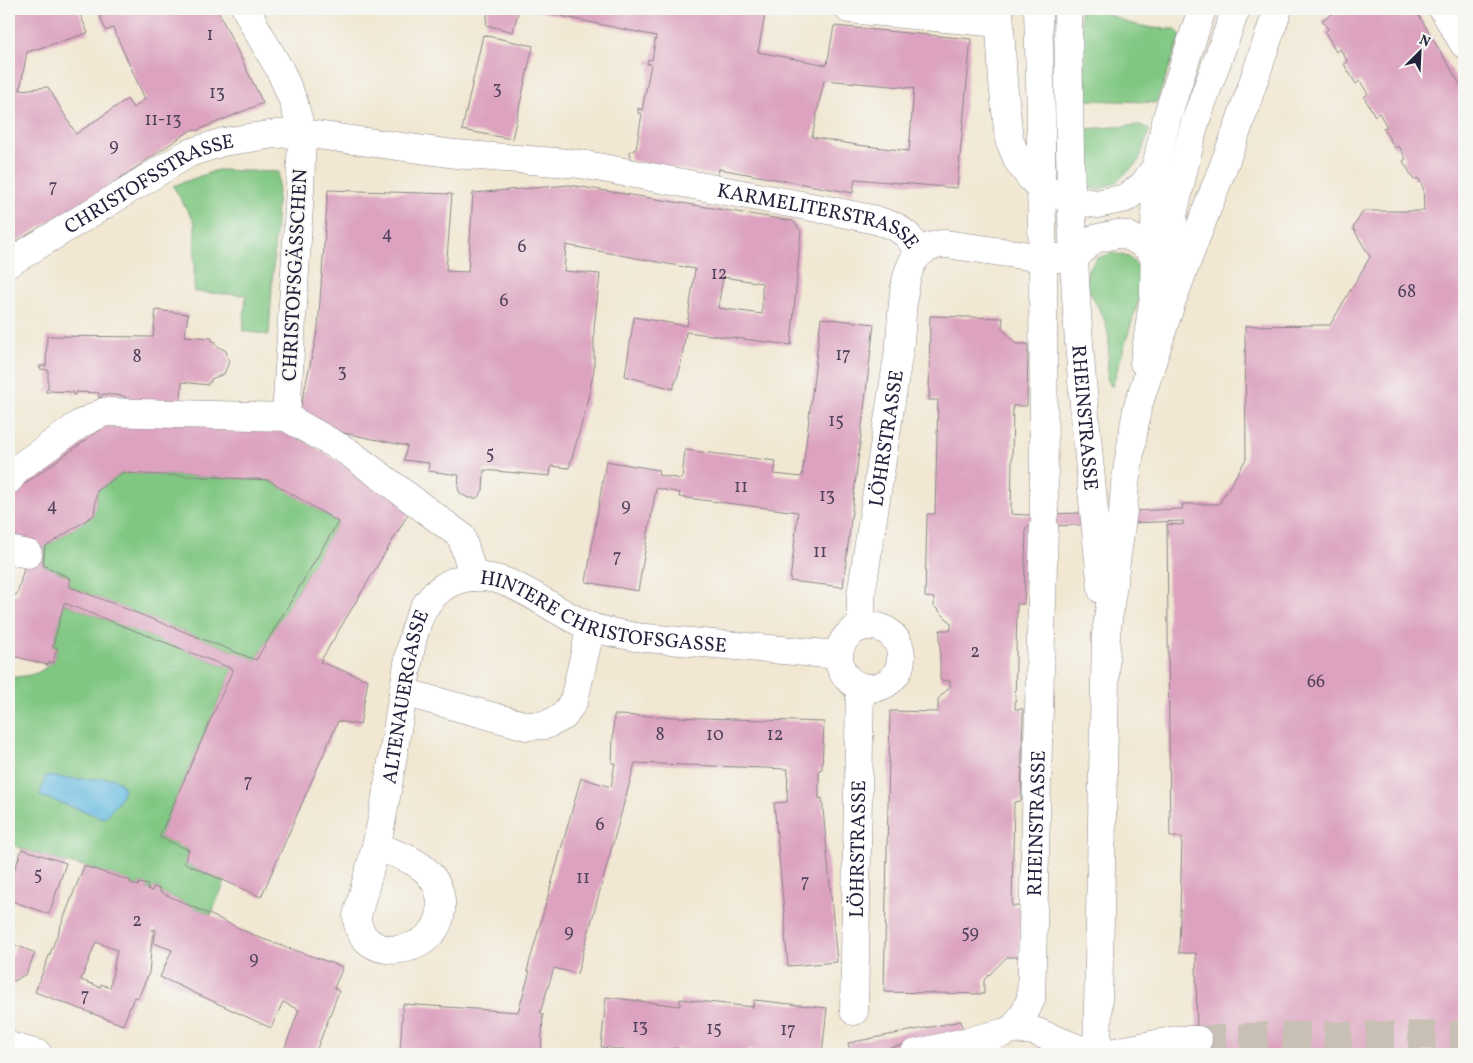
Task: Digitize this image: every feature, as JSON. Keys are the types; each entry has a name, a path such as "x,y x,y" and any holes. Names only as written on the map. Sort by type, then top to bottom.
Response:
{"street":[{"name":"CHRISTOFSGÄSSCHEN","path":"246,9 280,70 293,100 302,133 286,416"},
{"path":"849,9 999,16"},
{"name":"RHEINSTRASSE","path":"1013,1029 1024,1014 1031,999 1044,520 1043,258 1038,9"},
{"name":"RHEINSTRASSE","path":"1068,9 1071,200 1074,258 1089,462 1106,634"},
{"name":"RHEINSTRASSE","path":"1097,1054 1106,634 1125,484 1154,296 1156,167 1168,117 1202,9"},
{"path":"1172,300 1173,215 1195,122 1236,9"},
{"name":"RHEINSTRASSE","path":"1137,409 1172,300 1235,136 1278,9"},
{"path":"1443,9 1464,44"},
{"name":"RHEINSTRASSE","path":"999,16 1009,139 1018,161 1028,176 1041,188 1071,200 1097,204 1126,198 1143,186 1156,167"},
{"name":"CHRISTOFSSTRASSE","path":"9,263 189,153 223,142 275,134 302,133 455,154"},
{"name":"KARMELITERSTRASSE","path":"455,154 581,164 858,216 896,227 907,235 920,253 927,247 936,244 946,244 1043,258 1074,258"},
{"path":"1074,258 1094,239 1117,234 1126,235 1136,240 1147,247 1155,258"},
{"name":"LÖHRSTRASSE","path":"864,626 861,612 861,595 899,348 906,283 914,260 920,253"},
{"name":"HINTERE CHRISTOFSGASSE","path":"9,480 16,469 80,424 104,412 286,416 348,452 461,536 474,576 503,581 591,627 635,637 838,655"},
{"name":"ALTENAUERGASSE","path":"376,846 386,802 411,648 424,609 434,595 454,580 474,576"},
{"path":"874,626 884,628 892,634 898,643 901,653 901,664 897,673 890,681 881,686 871,688 851,682 844,675 838,655 840,645 854,629 874,626"},
{"path":"403,692 527,726 546,725 564,716 574,700 591,627"},
{"name":"LÖHRSTRASSE","path":"854,1011 860,686"},
{"path":"914,1054 1013,1029 1034,1031 1092,1054"},
{"path":"1105,1054 1162,1042 1198,1040"},
{"path":"9,1046 38,1054"}],"green space":[{"path":"1080,9 1098,9 1128,23 1152,28 1175,29 1181,35 1155,103 1086,100 1084,98"},
{"path":"1141,125 1150,130 1138,162 1116,182 1099,190 1082,187 1082,147 1085,129"},
{"path":"217,170 279,172 269,335 243,331 246,295 194,292 195,223 173,186"},
{"path":"1113,253 1129,257 1139,267 1144,276 1112,387 1107,381 1109,339 1105,321 1086,284 1088,269 1097,258"},
{"path":"122,473 269,480 338,522 256,660 68,586 70,577 43,565 45,547 94,515 97,491"},
{"path":"64,603 233,669 159,837 189,850 184,863 225,882 211,915 160,892 160,889 154,887 152,891 147,889 148,885 139,883 138,886 130,883 130,881 84,866 66,863 9,843 9,678 37,673 46,667 49,662 53,663 57,648 53,647"}],"water":[{"path":"45,776 78,779 113,778 120,782 124,789 118,803 104,818 40,796"}],"building":[{"path":"9,9 78,9 88,33 27,52 20,90 48,87 76,134 127,99 133,108 145,99 113,28 106,31 97,9 217,9 263,103 198,130 191,130 101,191 9,246"},
{"path":"488,9 519,9 513,32 486,25"},
{"path":"527,9 766,9 758,52 827,65 834,26 971,39 957,188 855,179 853,193 719,169 718,176 630,160 631,155 629,152 636,149 642,114 638,113 638,108 642,110 651,64 647,64 648,59 652,60 656,36","holes":["824,80 914,88 909,151 812,137"]},
{"path":"1341,9 1415,9 1464,91 1464,1054 1197,1054 1196,953 1179,953 1182,837 1170,837 1167,524 1183,525 1183,521 1026,527 1024,604 1017,604 1015,709 1023,709 1021,801 1014,802 1012,906 1020,906 1019,957 1007,957 984,980 984,994 884,992 890,711 938,712 938,699 950,687 950,681 940,680 940,630 951,630 951,623 934,606 934,598 925,597 927,514 935,514 938,400 929,400 930,316 1003,318 1002,328 1016,344 1028,344 1027,406 1013,406 1011,514 1183,509 1182,504 1219,504 1246,459 1245,326 1330,325 1370,257 1353,228 1363,211 1424,211 1423,187 1418,178 1414,180 1403,161 1406,159 1399,146 1395,148 1383,128 1387,127 1379,113 1375,116 1364,97 1368,94 1360,81 1356,84 1344,64 1348,62 1340,49 1336,52 1325,32 1328,29 1322,20"},
{"path":"483,35 533,46 512,139 462,130"},
{"path":"569,185 793,221 801,231 791,345 686,332 680,369 673,389 625,376 634,317 687,326 695,269 566,245 564,271 600,274 594,328 594,370 585,412 569,468 551,466 550,476 484,470 483,490 477,498 468,498 460,493 458,488 459,475 428,471 429,463 404,460 407,446 320,428 299,415 318,328 328,190 452,194 446,271 468,272 473,193","holes":["723,277 762,283 762,314 718,308"]},
{"path":"156,310 188,314 185,336 212,338 212,341 215,341 215,345 226,351 229,362 224,374 211,379 208,385 182,382 181,402 137,402 124,396 102,394 102,397 99,398 99,393 76,392 73,395 73,392 49,391 47,393 45,391 48,389 48,370 40,369 40,366 46,366 47,336 153,337"},
{"path":"821,318 874,324 843,587 790,581 798,512 679,497 680,493 656,488 638,591 586,582 606,461 659,470 658,475 682,479 685,450 776,461 774,474 802,477"},
{"path":"114,420 284,429 413,506 320,662 368,680 360,725 338,721 261,897 184,863 189,850 159,837 233,669 64,603 53,647 57,647 53,663 49,662 48,665 9,655 9,629 14,609 9,608 9,594 17,595 25,564 19,541 9,528 9,495","holes":["122,473 269,480 338,522 256,660 68,586 70,578 43,565 45,547 94,515 97,491"]},
{"path":"614,715 824,722 822,769 819,770 819,799 822,798 837,962 788,966 774,803 787,802 788,769 635,763 577,974 554,968 540,1013 543,1014 541,1054 435,1054 400,1052 403,1004 518,1012 530,971 527,971 581,778 611,787 615,763 612,763"},
{"path":"22,849 66,863 49,914 9,900 9,885"},
{"path":"84,866 131,881 130,883 138,886 139,883 148,885 147,889 152,891 153,887 160,889 160,892 260,938 343,967 334,988 339,991 315,1054 296,1054 284,1050 299,1010 283,1002 271,1028 160,977 172,950 154,943 156,930 153,929 149,973 138,998 134,997 123,1025 35,992","holes":["96,942 117,950 110,988 101,984 100,987 81,980"]},
{"path":"16,945 35,953 26,974 14,981 9,978 9,964"},
{"path":"606,997 680,1006 680,999 753,1007 754,1000 827,1008 822,1054 790,1054 748,1050 748,1054 728,1054 675,1048 674,1054 666,1054 601,1047"},
{"path":"961,1021 963,1033 858,1054 851,1054 848,1043"}],"tunnel":[{"path":"1198,1040 1268,1036 1464,1035"}]}
